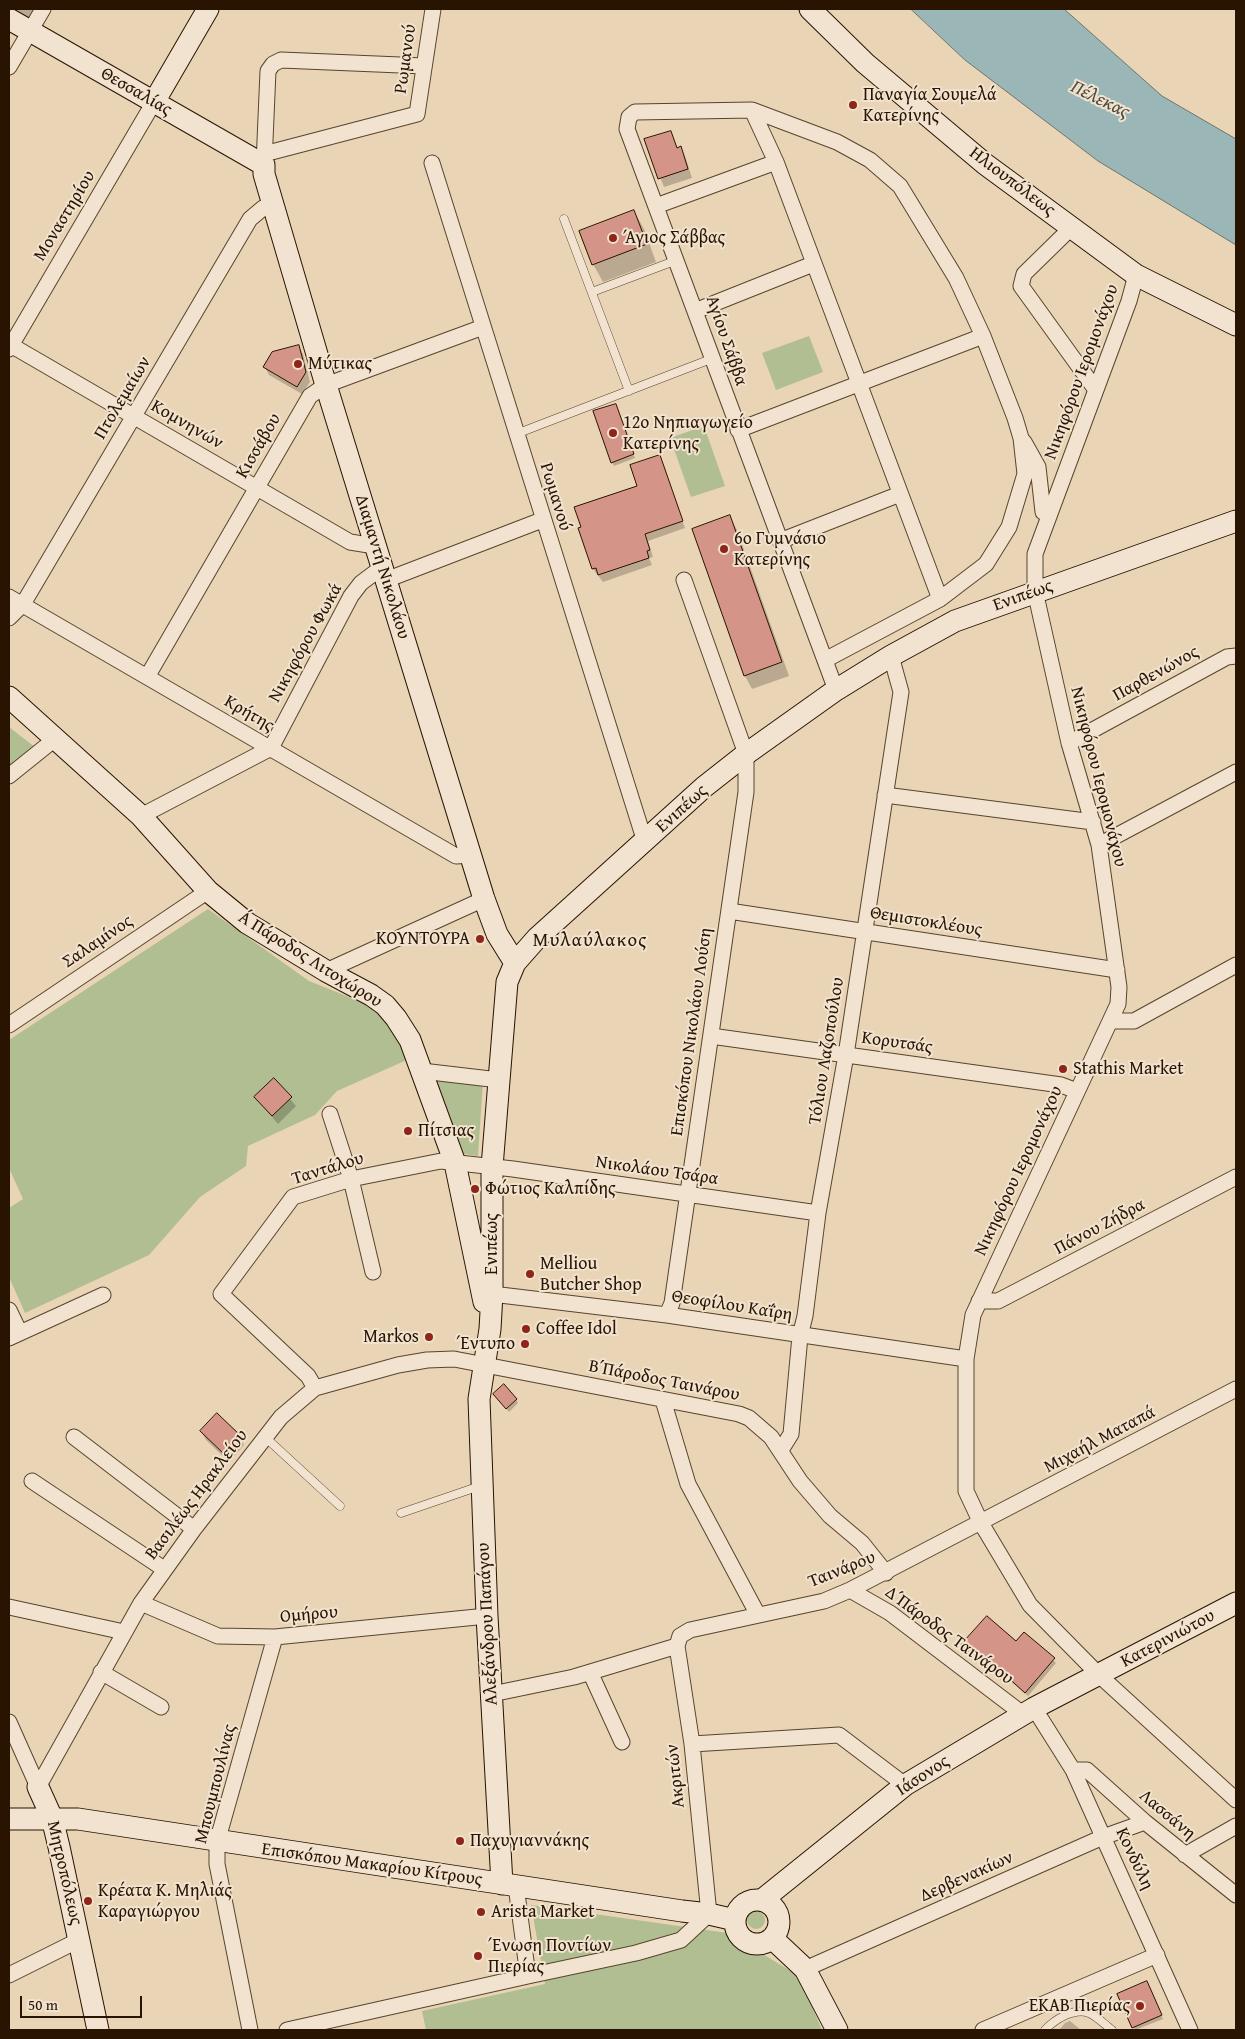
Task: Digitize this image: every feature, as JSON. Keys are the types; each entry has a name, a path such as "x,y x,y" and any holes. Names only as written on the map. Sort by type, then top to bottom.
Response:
{"street":[{"path":"9,67 43,9"},
{"path":"154,102 208,9"},
{"name":"Ρωμανού","path":"264,160 417,114 433,9"},
{"name":"Ηλιουπόλεως","path":"810,9 866,63 985,164 1136,274 1236,325"},
{"name":"Θεσσαλίας","path":"9,19 154,102 264,160"},
{"path":"264,160 268,71 273,64 281,60 424,66"},
{"name":"Μοναστηρίου","path":"9,346 154,102"},
{"path":"752,110 776,162 857,383 940,599"},
{"path":"752,110 836,142 870,160 900,186 956,278 983,336 1021,438 1038,467 1042,512 1049,516"},
{"name":"Αγίου Σάββα","path":"752,110 635,112 629,117 627,129 696,311 711,359 836,690"},
{"name":"Διαμαντή Νικολάου","path":"264,160 264,174 275,204 326,385 484,899 497,934 515,963"},
{"path":"656,206 776,162"},
{"name":"Ρωμανού","path":"432,163 542,520 645,842"},
{"name":"Πτολεμαίων","path":"9,618 22,604 250,220 263,208 275,204"},
{"path":"1072,228 1024,274 1021,286 1096,390"},
{"path":"696,311 813,264"},
{"name":"Νικηφόρου Ιερομονάχου","path":"1136,274 1129,301 1035,554 1035,591 1069,743 1100,845 1120,987 1118,1004 974,1315 966,1359 966,1492 981,1523 1030,1605 1099,1675 1236,1800"},
{"name":"Κισσάβου","path":"147,676 310,396 326,385 483,327"},
{"path":"738,430 983,336"},
{"name":"Κομνηνών","path":"9,346 258,487 350,542 375,546"},
{"path":"825,660 940,599 986,564 1009,527 1025,474 1021,438"},
{"path":"780,541 900,494"},
{"name":"Νικηφόρου Φωκά","path":"271,748 350,596 361,582 542,520"},
{"name":"Ενιπέως","path":"484,1364 490,1329 492,1294 492,1166 507,982 515,963 537,938 746,754 836,690 891,656 955,621 1236,521"},
{"name":"Επισκόπου Νικολάου Λούση","path":"667,1315 672,1303 746,792 746,754 684,580"},
{"name":"Κρήτης","path":"9,596 456,856 472,855"},
{"name":"Τόλιου Λαζοπούλου","path":"781,1450 791,1434 800,1336 805,1316 818,1213 846,1055 901,692 891,656"},
{"name":"Παρθενώνος","path":"1069,743 1227,657 1236,656"},
{"name":"Α΄ Πάροδος Λιτοχώρου","path":"9,698 141,816 208,891 247,923 385,1005 410,1040 456,1163 490,1329"},
{"path":"9,776 55,739"},
{"path":"141,816 271,748"},
{"path":"1100,845 1236,772"},
{"path":"885,795 1093,822"},
{"name":"Σαλαμίνος","path":"9,1025 208,891"},
{"path":"326,971 484,899"},
{"name":"Θεμιστοκλέους","path":"729,911 1117,970"},
{"path":"1111,1021 1134,1021 1236,965"},
{"name":"Κορυτσάς","path":"711,1036 1061,1085 1077,1091"},
{"path":"422,1071 499,1080"},
{"path":"330,1114 351,1179 372,1272"},
{"name":"Ταντάλου","path":"314,1388 308,1376 221,1294 293,1197 351,1179 441,1161 492,1166"},
{"name":"Νικολάου Τσάρα","path":"492,1166 818,1213"},
{"name":"Πάνου Ζήδρα","path":"979,1301 998,1301 1236,1177"},
{"name":"Θεοφίλου Καΐρη","path":"492,1294 667,1315 966,1359"},
{"path":"9,1310 14,1336 103,1295"},
{"name":"Βασιλέως Ηρακλείου","path":"38,1787 100,1672 141,1603 194,1529 280,1417 314,1388 398,1365 427,1360 454,1359 484,1364"},
{"name":"Β΄ Πάροδος Ταινάρου","path":"484,1364 739,1414 749,1418 771,1437 800,1480 830,1516 862,1543 886,1573"},
{"name":"Αλεξάνδρου Παπάγου","path":"484,1364 479,1399 487,1616 509,1885"},
{"name":"Μιχαήλ Ματαπά","path":"981,1523 1236,1390"},
{"path":"663,1400 688,1484 758,1615"},
{"path":"74,1437 194,1529"},
{"path":"32,1481 164,1570"},
{"name":"Ταινάρου","path":"492,1694 590,1672 678,1641 690,1630 824,1601 886,1573 981,1523"},
{"name":"Δ΄ Πάροδος Ταινάρου","path":"850,1590 890,1613 1029,1711"},
{"name":"Ομήρου","path":"141,1603 218,1636 275,1637 487,1616"},
{"name":"Κατερινιώτου","path":"1099,1675 1236,1603"},
{"path":"9,1606 124,1632"},
{"name":"Μπουμπουλίνας","path":"250,2030 217,1864 216,1842 275,1637"},
{"name":"Ακριτών","path":"678,1641 692,1744 709,1914"},
{"path":"100,1672 161,1706"},
{"path":"590,1672 622,1742"},
{"name":"Ιάσονος","path":"762,1900 905,1785 1029,1711 1099,1675"},
{"name":"Κονδύλη","path":"1029,1711 1073,1770 1190,2030"},
{"name":"Μητροπόλεως","path":"9,1722 52,1818 98,2030"},
{"path":"692,1744 839,1735 905,1785"},
{"name":"Λασσάνη","path":"1073,1770 1087,1770 1145,1822 1236,1894"},
{"name":"Επισκόπου Μακαρίου Κίτρους","path":"9,1819 78,1819 216,1842 709,1914 735,1920"},
{"name":"Δερβενακίων","path":"805,1969 1103,1838 1145,1822"},
{"path":"1185,1854 1236,1826"},
{"path":"509,1885 528,1976"},
{"path":"762,1900 774,1907 779,1926 772,1938 766,1942 751,1943 738,1934 735,1920 741,1906 747,1902 762,1900"},
{"path":"287,2030 636,1953 681,1940 709,1914"},
{"path":"772,1938 805,1969 837,2030"},
{"path":"9,1975 79,1940"},
{"path":"983,2030 1157,1955"}],"lane":[{"path":"564,219 629,391"},
{"path":"592,292 677,260"},
{"path":"516,434 711,359"},
{"path":"265,1438 340,1506"},
{"path":"401,1513 482,1486"},
{"path":"1046,2030 1052,2022 1076,2012 1089,2013 1112,2030"}],"green space":[{"path":"809,336 823,372 776,390 762,353"},
{"path":"704,426 725,486 691,497 670,438"},
{"path":"9,727 35,747 9,768"},
{"path":"208,909 309,981 369,1005 387,1018 409,1059 337,1091 315,1115 248,1146 246,1166 200,1197 149,1255 25,1313 9,1277 9,1208 23,1199 9,1168 9,1040"},
{"path":"430,1076 483,1082 478,1156 458,1153"},
{"path":"531,1905 728,1933 799,1976 822,2030 426,2030 422,2011 545,1984"},
{"path":"756,1911 764,1916 765,1920 760,1928 756,1929 748,1924 747,1920 752,1912"}],"water":[{"name":"Πέλεκας","path":"911,9 1064,9 1162,96 1236,139 1236,245 1098,161 965,60"}],"building":[{"path":"671,131 677,148 681,146 688,169 658,179 644,139"},
{"name":"Άγιος Σάββας","path":"634,210 647,244 592,265 579,231"},
{"path":"299,345 306,372 297,387 263,367 272,352"},
{"name":"12ο Νηπιαγωγείο Κατερίνης","path":"616,404 634,454 611,463 593,411"},
{"path":"660,455 683,521 645,534 650,550 647,551 649,558 598,575 596,568 592,569 578,528 581,527 574,507 637,486 630,465"},
{"path":"730,515 782,662 744,676 692,529"},
{"path":"274,1078 292,1097 272,1116 254,1097"},
{"path":"504,1384 517,1399 506,1409 493,1394"},
{"path":"217,1413 241,1436 224,1454 200,1431"},
{"path":"987,1616 1016,1641 1024,1632 1055,1658 1025,1693 1004,1674 1000,1678 961,1645"},
{"name":"ΕΚΑΒ Πιερίας","path":"1147,1981 1162,2015 1132,2028 1117,1994"}],"place":[{"name":"Παναγία Σουμελά Κατερίνης","path":"853,105"},
{"name":"Άγιος Σάββας","path":"613,238"},
{"name":"Μύτικας","path":"298,364"},
{"name":"12ο Νηπιαγωγείο Κατερίνης","path":"613,433"},
{"name":"6ο Γυμνάσιο Κατερίνης","path":"724,549"},
{"name":"ΚΟΥΝΤΟΥΡΑ","path":"480,939"},
{"name":"Stathis Market","path":"1063,1069"},
{"name":"Πίτσιας","path":"408,1131"},
{"name":"Φώτιος Καλπίδης","path":"475,1189"},
{"name":"Melliou Butcher Shop","path":"530,1274"},
{"name":"Coffee Idol","path":"526,1329"},
{"name":"Markos","path":"429,1337"},
{"name":"Έντυπο","path":"525,1344"},
{"name":"Παχυγιαννάκης","path":"460,1841"},
{"name":"Κρέατα Κ. Μηλιάς Καραγιώργου","path":"88,1901"},
{"name":"Arista Market","path":"481,1912"},
{"name":"Ένωση Ποντίων Πιερίας","path":"478,1956"},
{"name":"ΕΚΑΒ Πιερίας","path":"1140,2006"}],"district":[{"name":"Μυλαύλακος","path":"590,941"}]}
